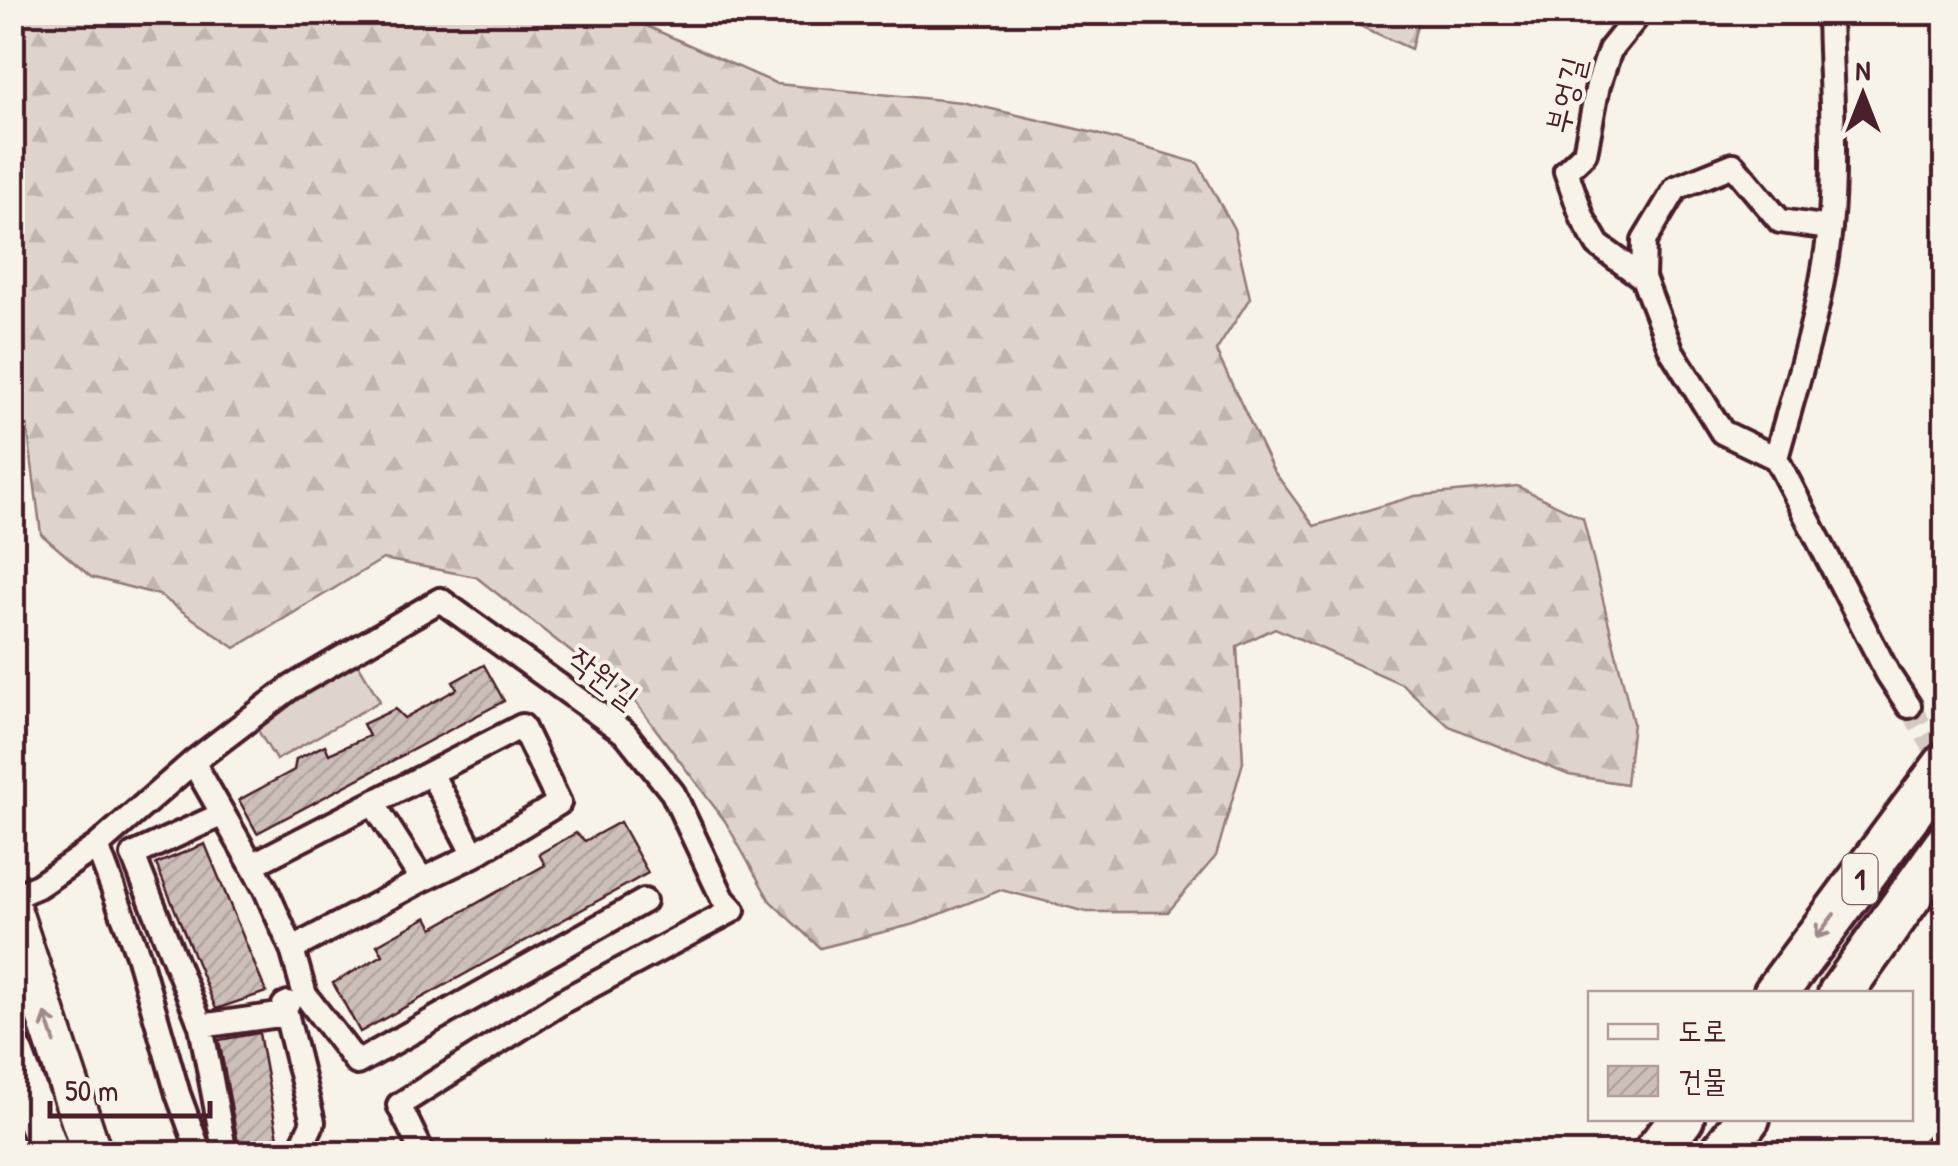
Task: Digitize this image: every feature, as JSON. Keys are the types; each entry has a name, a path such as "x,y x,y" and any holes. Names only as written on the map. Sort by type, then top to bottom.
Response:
{"highway":[{"name":"1","path":"1776,991 1946,764"},
{"name":"1","path":"1842,991 1946,846"},
{"path":"1654,1154 1680,1121"},
{"path":"1722,1154 1746,1121"}],"main road":[{"path":"12,912 92,1154"},
{"path":"12,1050 50,1154"}],"street":[{"path":"1776,458 1818,307 1830,228 1833,183 1829,12"},
{"name":"부엉길","path":"1635,19 1610,50 1598,85 1585,154 1566,171 1583,219 1598,244 1643,278"},
{"path":"1830,228 1780,221 1733,165 1676,188 1644,241 1643,278 1671,350 1722,432 1776,458 1888,674 1910,706"},
{"name":"작원길","path":"12,897 38,886 97,846 193,762 290,688 440,600 626,734 673,793 723,899 733,910 565,1000 399,1105 423,1154"},
{"path":"252,865 522,726 559,803 474,856 292,949"},
{"path":"193,762 252,865 292,949 305,996 357,1063 644,902"},
{"path":"430,773 474,856"},
{"path":"373,802 422,880"},
{"path":"223,814 133,856 201,1026 225,1154"},
{"path":"97,846 138,955 178,1094 200,1154"},
{"path":"298,1154 314,1122 284,1005 305,996"},
{"path":"201,1026 286,1014"},
{"path":"1929,1154 1946,1137"}],"green space":[{"path":"1420,12 1411,49 1347,20 1314,13"},
{"path":"12,13 635,13 633,20 777,84 962,102 1094,133 1198,163 1234,229 1250,298 1216,351 1273,470 1314,526 1415,496 1517,486 1583,518 1633,723 1626,784 1569,775 1449,726 1402,684 1275,628 1237,646 1243,762 1216,856 1168,912 1087,912 1001,890 915,924 820,948 770,901 725,821 636,703 476,577 383,559 235,648 159,595 91,577 41,534 27,425 13,381"},
{"path":"358,664 380,701 276,760 254,724"}],"building":[{"path":"484,665 504,701 257,833 239,800 294,770 296,759 325,745 329,754 369,736 363,724 395,709 404,718 457,689 453,682"},
{"path":"620,822 648,873 360,1032 333,983 383,955 377,945 427,917 433,928 545,865 539,854 576,833 585,841"},
{"path":"205,844 266,992 216,1009 156,864"},
{"path":"259,1033 280,1149 240,1154 219,1040"}],"tunnel":[{"path":"1909,706 1946,768"}]}
